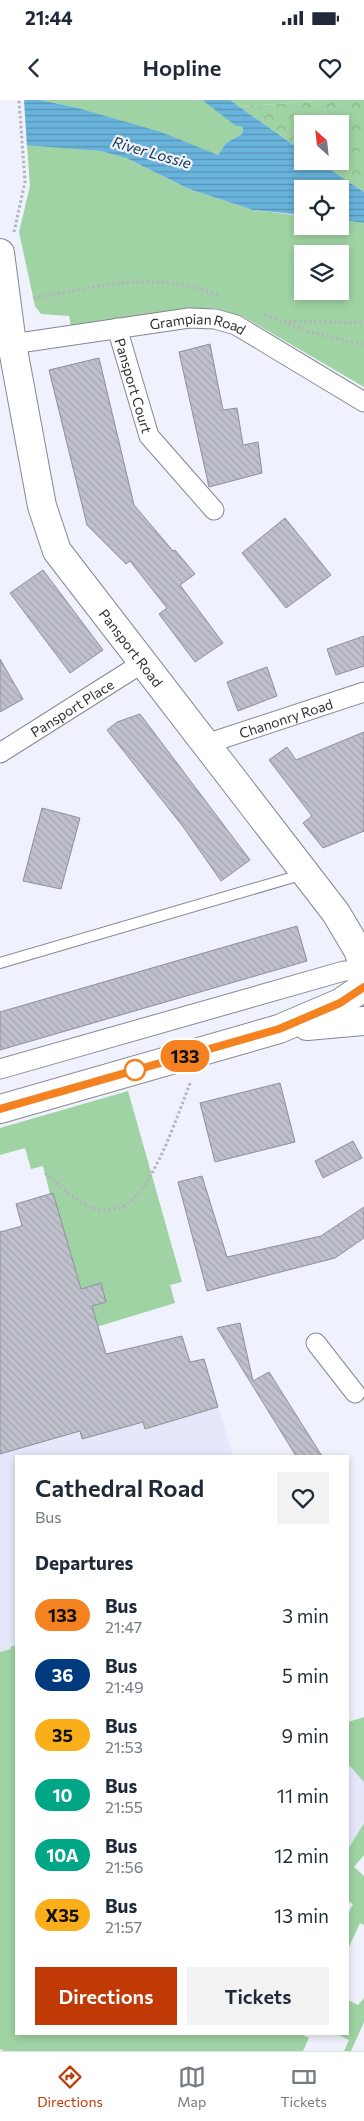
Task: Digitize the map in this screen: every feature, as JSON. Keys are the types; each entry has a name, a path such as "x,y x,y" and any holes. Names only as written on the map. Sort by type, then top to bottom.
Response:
{"main road":[{"name":"Pansport Road","path":"0,253 12,344 42,506 57,551 144,662 304,874 336,913"},
{"path":"336,913 364,930"},
{"path":"336,913 358,950 364,969"},
{"path":"0,1109 279,1029 340,1003 364,986"},
{"path":"279,1029 364,1020"}],"street":[{"name":"Grampian Road","path":"12,344 189,318 215,319 236,325 364,402"},
{"name":"Pansport Court","path":"117,328 149,436 214,510"},
{"name":"Pansport Place","path":"0,753 144,662"},
{"name":"Chanonry Road","path":"206,744 364,692"},
{"path":"0,1069 344,972 364,969"},
{"path":"316,1343 361,1395"}],"lane":[{"path":"0,963 304,874"}],"path":[{"path":"19,100 25,182"},
{"path":"281,321 364,323"},
{"path":"45,1173 81,1202 92,1207 106,1210 124,1206 136,1195 151,1176 195,1072"}],"shaded area":[{"path":"0,1356 116,1390 213,1390 233,1455 15,1455 15,1930 0,1923"},
{"path":"349,1765 364,1782 364,1823 349,1847"}],"green space":[{"path":"40,100 202,100 243,128 242,134 226,143 218,155 74,107"},
{"path":"230,100 327,100 240,107"},
{"path":"327,100 364,100 364,192 349,182 349,180 346,180 331,170 349,170 349,115 294,115 294,145 240,107"},
{"path":"27,144 100,151 126,158 189,189 253,210 294,215 294,235 349,235 349,221 364,223 364,387 244,317 215,308 71,326 69,316 41,314 35,306 19,232 30,186"},
{"path":"128,1091 182,1282 170,1285 175,1303 67,1336 85,1303 53,1194 50,1194 43,1166 31,1169 25,1148 0,1155 0,1128"},
{"path":"15,1645 15,2035 303,2035 309,2038 303,2051 4,2051 0,2049 0,1652 11,1649 10,1647"},
{"path":"364,1717 364,1782 349,1765 349,1722"},
{"path":"364,1823 364,1855 354,1867 364,1876 364,1925 360,1923 349,1947 349,1912 353,1904 349,1902 349,1847"},
{"path":"364,1998 364,2022 351,2051 344,2051 349,2040 339,2035 349,2035 349,2000 358,2005"}],"water":[{"name":"River Lossie","path":"0,100 40,100 74,107 161,132 218,155 226,143 242,134 243,128 236,126 202,100 230,100 294,145 294,170 331,170 346,180 294,180 294,214 253,210 189,189 126,158 100,151 0,143"},
{"path":"349,182 364,192 364,223 349,221"}],"pier":[{"path":"0,100 24,100 27,147 0,146"}],"building":[{"path":"210,344 223,410 237,408 243,445 258,442 262,473 209,487 179,352"},
{"path":"99,358 134,505 195,574 180,585 223,643 195,662 159,614 167,608 130,561 126,564 87,525 49,370"},
{"path":"285,518 331,575 286,608 242,553"},
{"path":"43,570 103,650 70,673 10,593"},
{"path":"364,636 364,666 336,675 327,649"},
{"path":"0,659 23,699 0,712"},
{"path":"267,667 277,696 238,711 227,682"},
{"path":"140,714 250,860 221,881 184,828 107,730 117,722"},
{"path":"364,732 364,831 323,848 303,823 312,816 269,760 287,747 296,760"},
{"path":"42,808 80,818 61,889 23,881"},
{"path":"297,926 307,961 0,1050 0,1012"},
{"path":"280,1083 295,1142 215,1162 200,1103"},
{"path":"353,1141 362,1158 323,1178 315,1161"},
{"path":"202,1176 227,1257 321,1236 364,1207 364,1238 335,1258 207,1291 178,1182"},
{"path":"53,1193 81,1289 101,1283 106,1302 92,1306 106,1354 182,1336 190,1362 204,1359 218,1407 145,1429 143,1422 82,1439 80,1431 0,1454 0,1232 22,1226 16,1204"},
{"path":"240,1323 253,1381 269,1372 321,1455 295,1455 217,1328"}],"bus line":[{"name":"133","path":"0,1109 279,1029 340,1003 364,987"}]}
